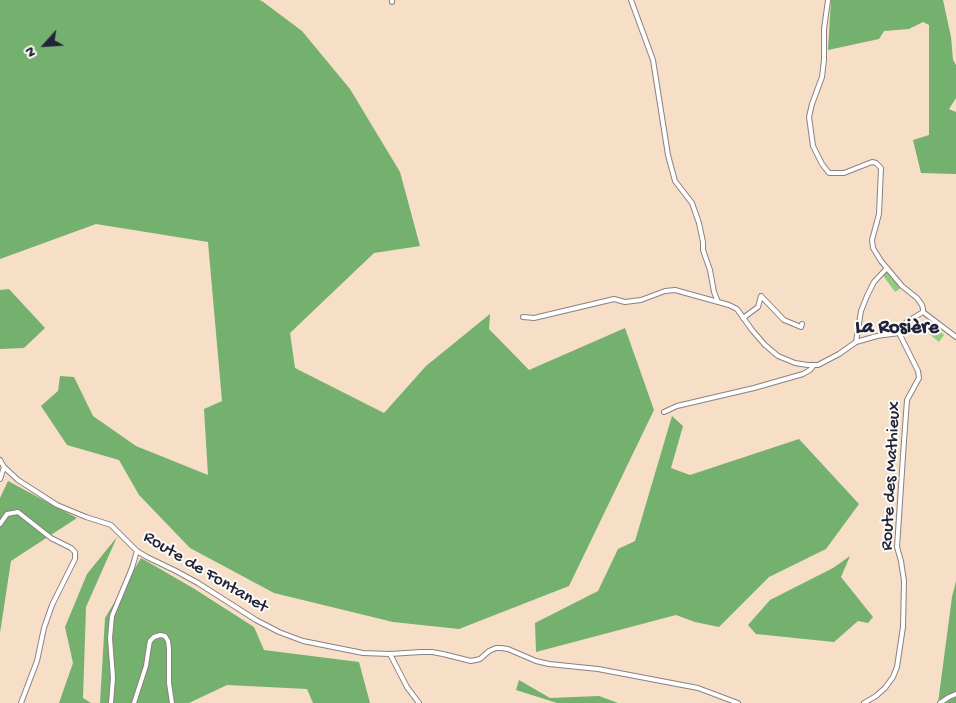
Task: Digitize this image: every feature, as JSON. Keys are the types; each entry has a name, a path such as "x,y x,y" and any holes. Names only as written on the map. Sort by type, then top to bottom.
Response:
{"street":[{"path":"631,0 653,60 668,155 675,181 692,203 699,223 703,250 718,302"},
{"path":"828,0 824,29 822,77 809,117 813,146 829,173 844,173 872,162 876,163 880,168 879,214 872,244 875,252 887,268 902,286 917,298 922,305 922,312"},
{"path":"856,342 860,313 867,296 874,282 887,268"},
{"path":"523,317 534,318 614,299 625,302 641,300 665,291 675,290 729,304 737,309 765,345 778,356 794,363 818,365 856,342 877,336 899,333 900,328 905,323 922,312"},
{"path":"743,318 758,306 762,296 784,320 800,326 802,324"},
{"path":"922,312 956,337"},
{"name":"Route des Mathieux","path":"864,703 885,688 893,677 897,667 903,627 904,582 898,547 906,407 909,396 919,378 918,371 899,333"},
{"path":"664,412 677,406 754,388 803,374 814,365"},
{"name":"Route de Fontanet","path":"0,460 4,467 18,480 58,505 111,525 137,551 198,583 256,620 279,632 303,641 363,653 390,654"},
{"path":"0,479 4,467"},
{"path":"0,524 7,514 18,512 51,538 75,552 75,559 52,605 44,628 37,661 21,703"},
{"path":"111,703 113,678 110,623 137,551"},
{"path":"134,703 146,666 150,641 160,635 165,636 168,641 169,683 172,703"},
{"path":"419,703 407,687 390,654 432,652 475,661 496,648 501,648 549,664 598,669 698,688 738,703"},
{"path":"940,703 949,696 956,694"}],"green space":[{"path":"0,0 259,0 302,31 350,89 400,172 420,246 374,253 290,333 295,368 384,413 426,366 490,314 489,329 529,370 625,328 654,410 569,586 459,629 393,622 274,593 190,548 139,495 119,460 67,445 41,406 58,391 60,376 74,377 93,416 136,446 208,475 204,409 222,401 208,242 96,224 0,259"},
{"path":"831,0 943,0 951,37 953,60 956,65 956,98 949,109 956,112 956,174 921,173 913,140 929,135 929,25 923,22 909,29 884,31 879,39 828,50"},
{"path":"886,270 901,288 895,292 882,274"},
{"path":"9,289 45,328 24,348 0,349 0,290"},
{"path":"933,325 944,335 939,342 927,332"},
{"path":"672,416 683,426 671,468 690,475 799,439 859,504 826,549 769,577 719,627 695,622 676,615 536,652 535,623 598,591 618,549 635,541"},
{"path":"8,481 77,518 11,561 0,633 0,498"},
{"path":"117,537 86,607 83,698 91,703 59,703 73,663 65,627 87,574"},
{"path":"850,556 841,577 873,617 868,623 858,621 834,642 756,634 748,625 770,600 833,568"},
{"path":"141,558 254,627 264,650 359,662 370,703 313,703 307,689 227,685 189,703 100,703 105,618"},
{"path":"956,581 956,703 938,703 952,597"},
{"path":"519,680 550,698 599,696 618,703 557,703 516,690"}],"district":[{"name":"La Rosière","path":"897,329"}]}
